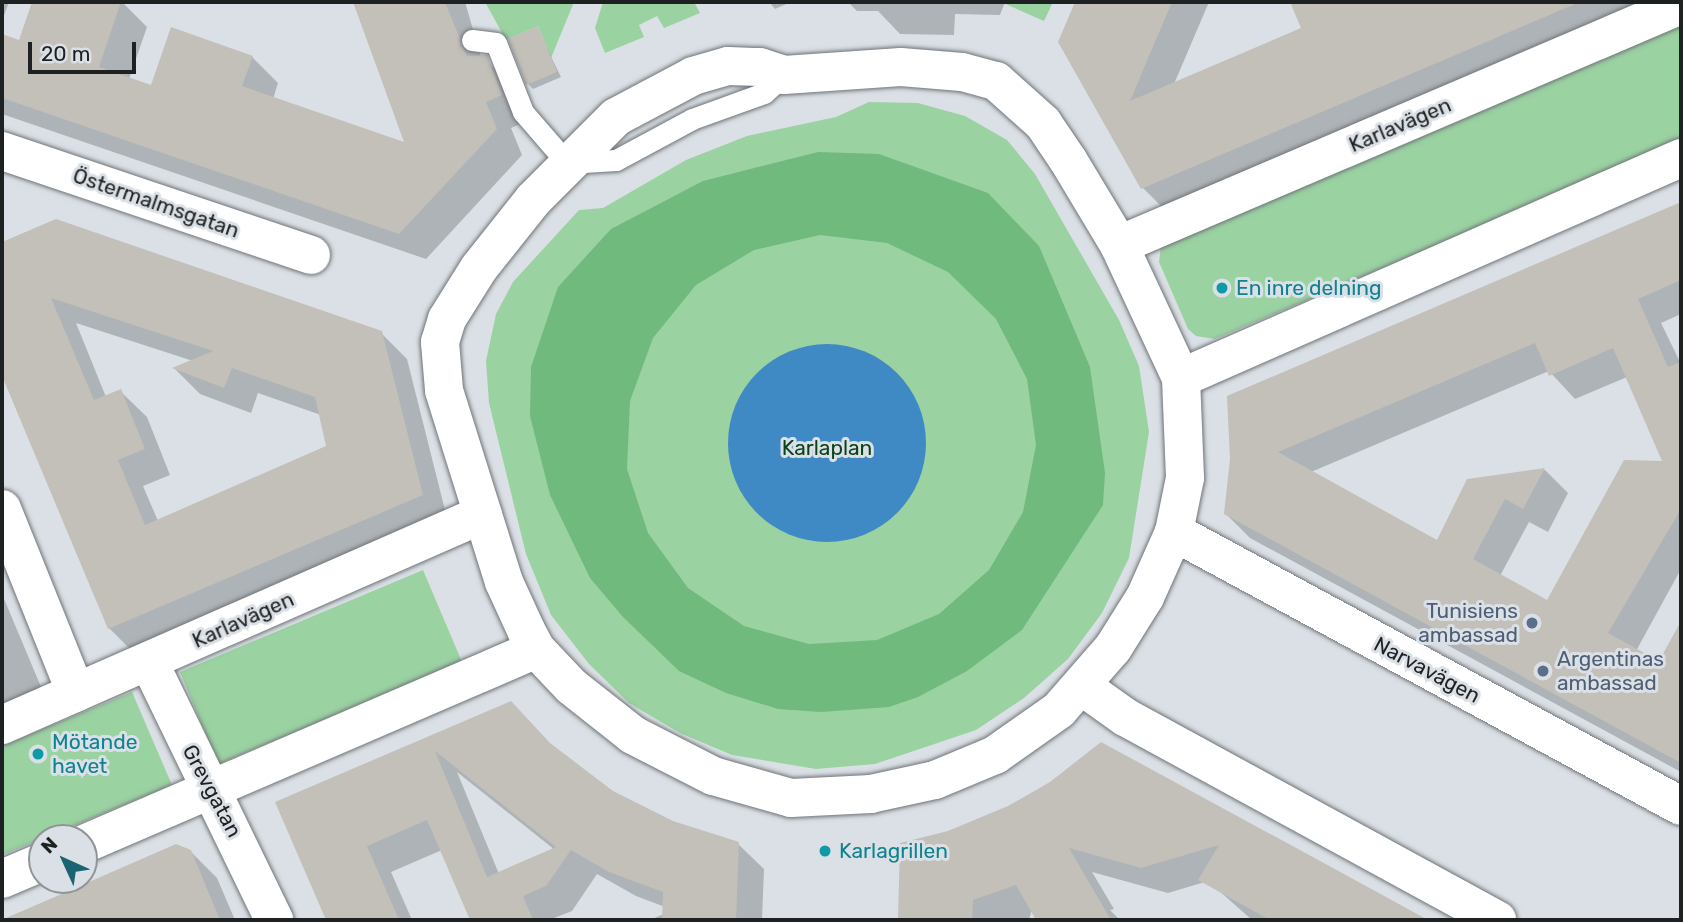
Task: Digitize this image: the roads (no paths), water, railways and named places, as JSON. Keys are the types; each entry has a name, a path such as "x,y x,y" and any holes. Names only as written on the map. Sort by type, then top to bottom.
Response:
{"street":[{"name":"Karlavägen","path":"1119,245 1681,5"},
{"path":"728,66 760,67 784,75 901,67 962,72 996,81 1044,123 1119,245 1181,377 1185,478 1174,532 1145,597 1083,687 995,754 935,780 871,794 791,798 713,776 632,736 572,686 536,649 504,582 444,390 440,342 447,319 479,268 567,163 616,117 694,76 728,66"},
{"name":"Östermalmsgatan","path":"2,151 311,255"},
{"path":"1181,377 1681,158"},
{"path":"2,509 76,693"},
{"name":"Karlavägen","path":"2,724 149,662 483,513"},
{"name":"Narvavägen","path":"1174,532 1681,806"},
{"path":"98,838 536,649"},
{"name":"Grevgatan","path":"149,662 210,792 230,823 274,920"},
{"path":"1083,687 1125,717 1497,920"},
{"path":"2,879 28,868"}],"lane":[{"path":"472,40 496,43 523,112 567,163"}],"water":[{"path":"827,344 865,351 882,360 897,373 910,388 919,405 926,443 919,481 910,498 897,513 882,526 865,535 827,542 789,535 772,526 757,513 744,498 735,481 728,443 735,405 744,388 757,373 772,360 789,351"}],"place":[{"name":"En inre delning","path":"1222,288"},
{"name":"Tunisiens ambassad","path":"1532,623"},
{"name":"Argentinas ambassad","path":"1543,671"},
{"name":"Mötande havet","path":"38,754"},
{"name":"Karlagrillen","path":"825,851"}],"park label":[{"name":"Karlaplan","path":"827,448"}]}
